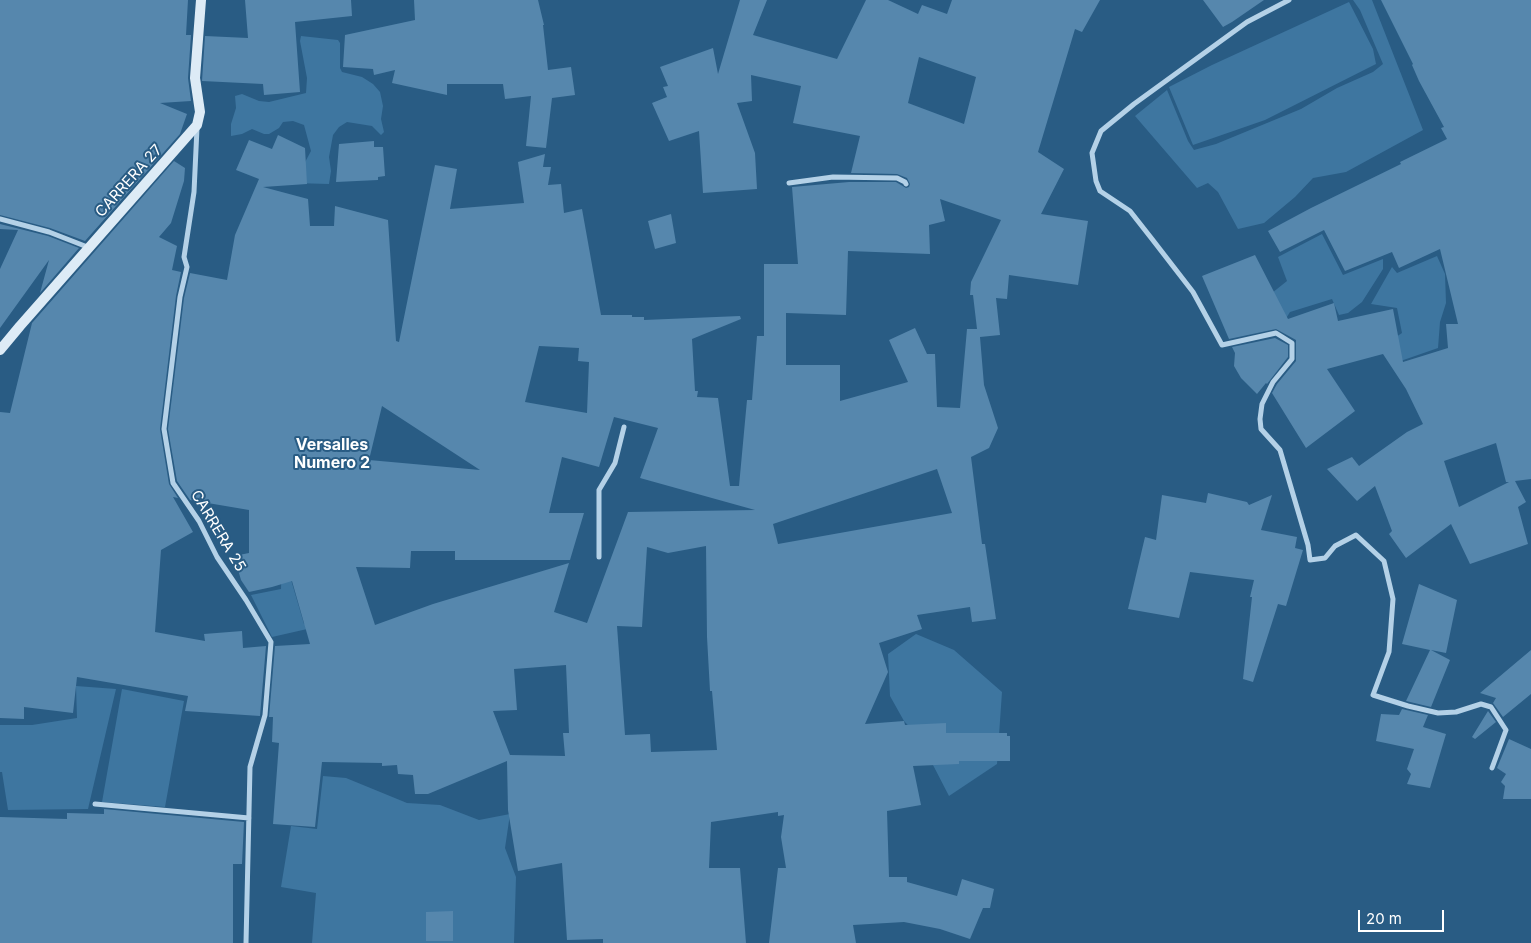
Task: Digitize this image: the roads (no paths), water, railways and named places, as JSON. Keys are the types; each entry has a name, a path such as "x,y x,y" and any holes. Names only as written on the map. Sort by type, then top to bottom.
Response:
{"street":[{"path":"197,125 200,112 195,78 201,0"},
{"path":"1289,0 1247,22 1134,104 1101,131 1092,153 1096,181 1100,191 1130,211 1193,292 1222,344 1276,333 1292,343 1292,359 1273,382 1262,404 1261,429 1280,450 1308,545 1310,560 1325,558 1336,546 1356,535 1384,561 1394,599 1389,652 1373,695 1438,713 1456,712 1481,704 1491,707 1506,730 1492,768"},
{"name":"CARRERA 27","path":"0,350 197,125"},
{"name":"CARRERA 25","path":"197,125 194,192 184,257 187,267 180,297 164,429 173,483 199,521 217,557 271,642 265,715 250,767 246,943"},
{"path":"789,182 833,177 897,178 906,184"},
{"path":"0,219 48,232 90,248"},
{"path":"598,557 599,490 615,463 624,427"},
{"path":"95,804 249,818"}],"district":[{"name":"Versalles Numero 2","path":"332,454"}]}
